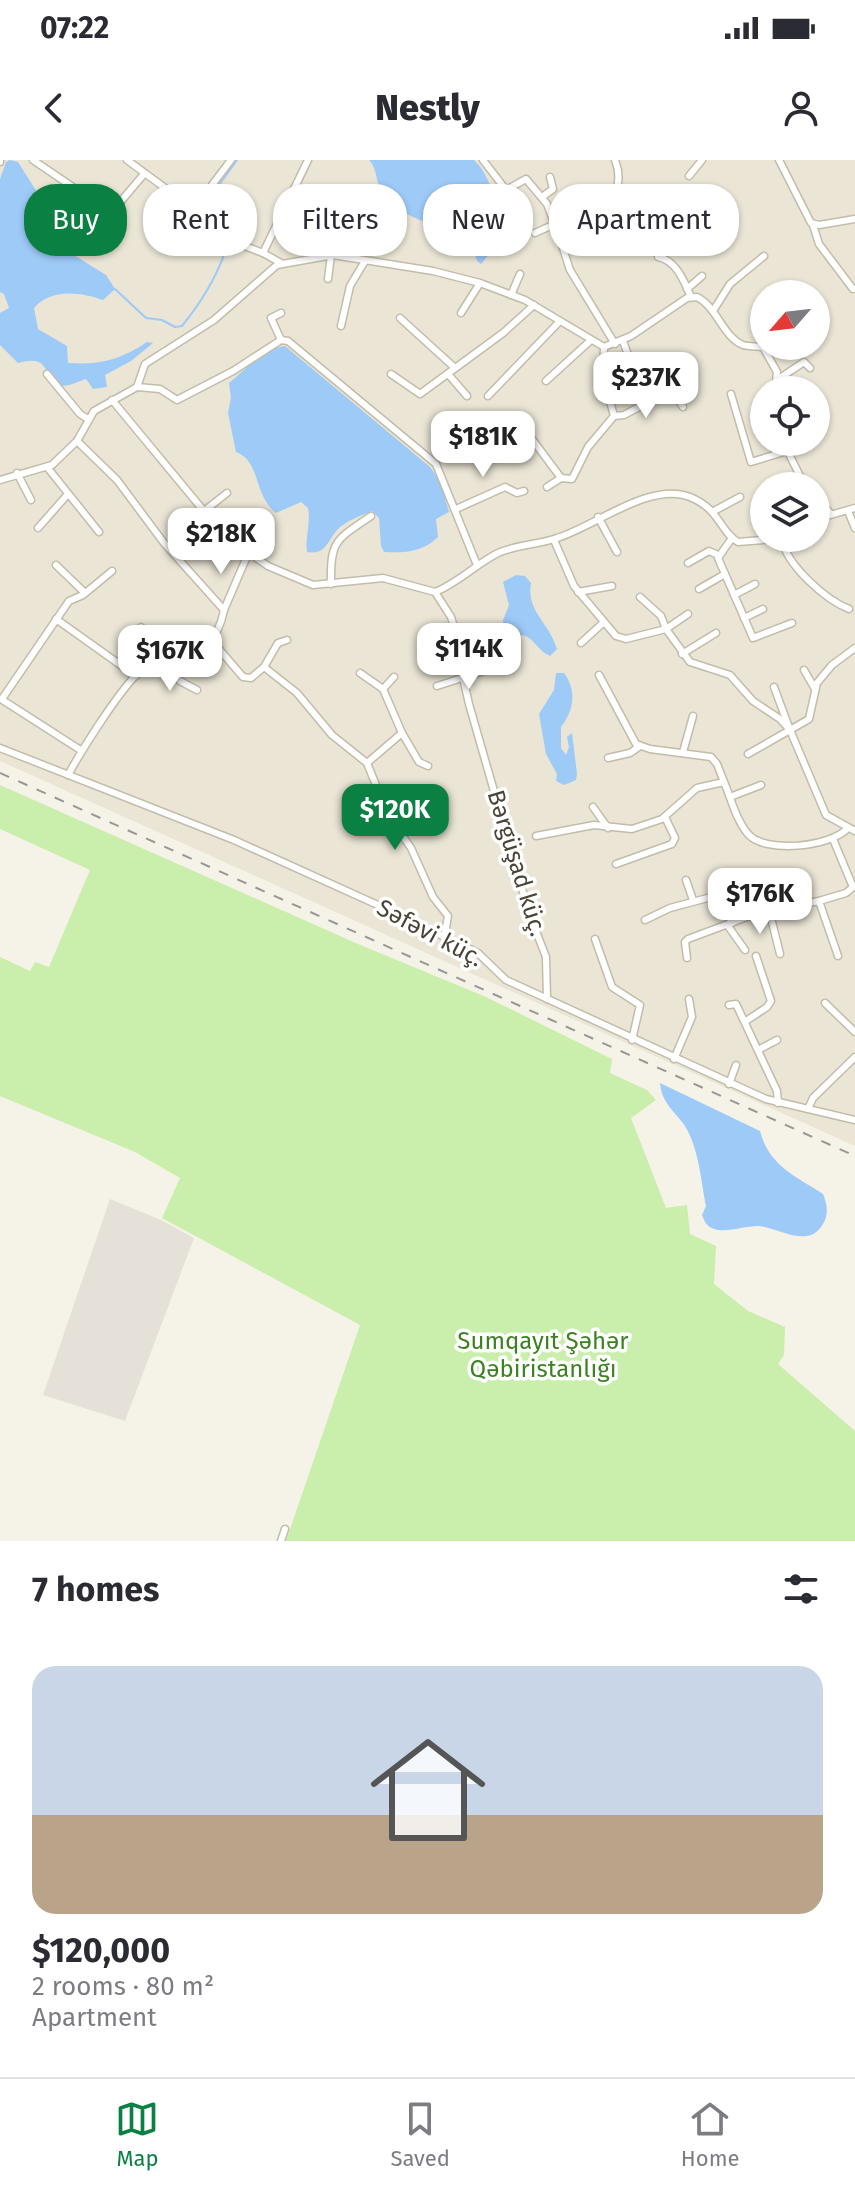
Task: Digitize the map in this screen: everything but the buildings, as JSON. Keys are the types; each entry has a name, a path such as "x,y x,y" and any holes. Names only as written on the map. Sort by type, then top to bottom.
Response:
{"street":[{"path":"33,160 111,213 144,174"},
{"path":"127,160 158,184"},
{"path":"213,184 231,160"},
{"path":"263,253 308,160"},
{"path":"483,160 506,190 523,178 542,197 549,212"},
{"path":"615,160 619,184"},
{"path":"689,176 702,160"},
{"path":"779,160 813,225 819,244 853,289"},
{"path":"542,197 553,189 550,177"},
{"path":"813,225 855,219"},
{"path":"535,233 549,227"},
{"path":"257,251 281,263"},
{"path":"137,387 145,364 214,320 281,263 325,256"},
{"path":"328,279 331,256"},
{"path":"344,256 480,283 534,305 604,347 619,342 691,297 703,300 737,341 750,346"},
{"path":"565,256 570,270 632,366"},
{"path":"713,311 730,284 764,256"},
{"path":"658,257 670,261 691,297"},
{"path":"341,326 350,286 365,261"},
{"path":"511,295 520,274"},
{"path":"687,289 702,276"},
{"path":"461,313 480,283"},
{"path":"391,374 420,394 534,305"},
{"path":"281,313 271,318 281,340"},
{"path":"400,318 455,368"},
{"path":"488,396 560,321"},
{"path":"0,480 47,467 77,441 88,419 112,400 137,387 160,389 177,400 233,371 281,340 288,341 429,458 440,473 477,565"},
{"path":"546,381 591,340"},
{"path":"604,347 602,370 614,416"},
{"path":"783,376 804,362 810,368"},
{"path":"674,370 664,378 683,407"},
{"path":"47,374 80,414 88,419"},
{"path":"448,374 467,396"},
{"path":"512,424 532,439 561,478 569,481 575,476 588,447 614,416 624,415 671,390"},
{"path":"731,394 736,401 751,462 771,456"},
{"path":"112,400 167,462 204,511 248,554 307,584 383,578 435,592 512,547 554,540 598,517 642,501 672,495 691,498 714,511 732,538 750,542"},
{"path":"77,441 126,490 145,520 224,610"},
{"path":"47,467 99,532"},
{"path":"17,473 31,500"},
{"path":"547,487 561,478"},
{"path":"456,509 501,488 517,493 524,491"},
{"path":"204,511 227,493"},
{"path":"38,528 68,494"},
{"path":"714,511 740,497"},
{"path":"830,513 852,509 855,528"},
{"path":"331,584 332,549 346,533 371,516"},
{"path":"598,517 617,552"},
{"path":"718,555 732,538"},
{"path":"554,540 578,592 620,639 666,629 688,614"},
{"path":"688,563 709,551 718,555 755,639 792,623"},
{"path":"789,552 792,561 835,603 849,609"},
{"path":"141,627 134,647 152,664 166,665 187,659 213,642 220,631 224,610 248,554"},
{"path":"56,565 85,593"},
{"path":"82,751 1,698 69,601 85,593 112,571"},
{"path":"699,589 725,574"},
{"path":"734,595 755,584"},
{"path":"578,592 612,586"},
{"name":"Bərgüşad küç.","path":"435,592 451,617 463,656 463,677 529,913 546,957 547,999"},
{"path":"640,597 661,616 682,654 698,667 730,675 753,701 780,719 790,730"},
{"path":"828,612 835,603"},
{"path":"744,618 763,609"},
{"path":"56,619 136,676"},
{"path":"581,643 604,622"},
{"path":"682,654 716,633"},
{"path":"213,642 243,677 251,678 264,667 278,643 287,640"},
{"path":"748,754 809,719 815,689 832,665 855,648"},
{"path":"68,775 136,676 152,664"},
{"path":"166,665 180,681 197,690"},
{"path":"264,667 297,693 332,735 367,763 389,817 411,848 433,897 448,916 444,938"},
{"path":"437,686 493,668"},
{"path":"804,670 815,689"},
{"path":"360,673 383,689 402,733 419,762 428,766"},
{"path":"599,675 632,737 640,746 714,759 743,827 755,840 786,847 833,839 852,830"},
{"path":"383,689 394,677"},
{"path":"774,687 826,815 852,830"},
{"path":"683,752 693,716"},
{"path":"367,763 402,733"},
{"path":"608,758 630,753 640,746"},
{"name":"Səfəvi küç.","path":"0,748 234,840 484,957 506,980 729,1084 778,1103 855,1120"},
{"path":"536,836 594,825 617,830 632,829 665,817 697,788 724,782"},
{"path":"730,797 761,785"},
{"path":"593,807 608,828"},
{"path":"616,864 672,844 675,838 665,817"},
{"path":"617,830 620,841"},
{"path":"687,958 685,942 688,939 769,910 846,893 853,887 833,839"},
{"path":"686,880 693,900"},
{"path":"773,883 778,909"},
{"path":"645,920 693,900 719,898 745,950"},
{"path":"819,901 838,956"},
{"path":"769,910 780,954"},
{"path":"595,939 612,987 640,1005 632,1040"},
{"path":"746,1021 771,1001 756,956"},
{"path":"674,1059 692,1017 689,999"},
{"path":"825,1003 855,1032"},
{"path":"729,1005 736,1004 746,1021 777,1091 778,1103"},
{"path":"758,1050 777,1040"},
{"path":"808,1109 813,1098 855,1057"},
{"path":"729,1084 736,1065"},
{"path":"281,1541 285,1529"}],"shaded area":[{"path":"0,160 855,160 855,1146 0,761"},
{"path":"110,1199 161,1220 194,1238 125,1421 43,1395"}],"green space":[{"name":"Sumqayıt Şəhər Qəbiristanlığı","path":"0,785 358,944 486,997 612,1059 610,1073 647,1090 656,1100 631,1118 666,1208 687,1205 690,1234 716,1246 714,1284 748,1311 785,1327 784,1355 778,1364 855,1431 855,1541 286,1541 360,1325 162,1218 180,1178 135,1152 0,1096 0,957 30,971 35,962 49,967 90,870 0,829"}],"water":[{"path":"369,160 474,160 490,184 423,184 423,221 407,214 407,184 378,184"},
{"path":"6,162 18,162 32,184 24,184 24,256 75,256 106,275 115,289 103,300 76,294 49,297 34,308 38,329 67,346 68,363 109,360 147,342 153,343 131,361 105,375 107,387 93,389 86,379 60,385 41,363 18,363 0,345 0,313 9,308 4,294 0,292 0,179"},
{"path":"476,256 488,256 481,264"},
{"path":"285,346 430,467 440,481 449,512 436,519 438,537 432,542 413,550 384,552 379,518 372,511 340,527 322,550 307,552 308,508 301,502 276,513 269,506 250,463 236,452 228,413 231,398 229,383 262,355"},
{"path":"516,575 525,576 531,583 530,593 535,609 557,649 550,656 523,635 514,639 504,634 503,620 509,605 503,582"},
{"path":"556,673 564,673 572,694 569,714 561,727 561,748 566,755 569,747 567,737 572,733 577,774 576,780 564,785 556,781 557,774 546,754 539,714 554,690"},
{"path":"660,1083 760,1131 777,1162 823,1194 826,1216 817,1232 801,1236 758,1226 724,1230 707,1225 702,1215 706,1206 693,1145 685,1126 666,1102"}],"waterway":[{"path":"115,289 146,318 162,320 175,327 182,326 206,291 225,252 235,208 222,198 217,188 237,160"}],"railway":[{"path":"0,773 855,1156"}]}
